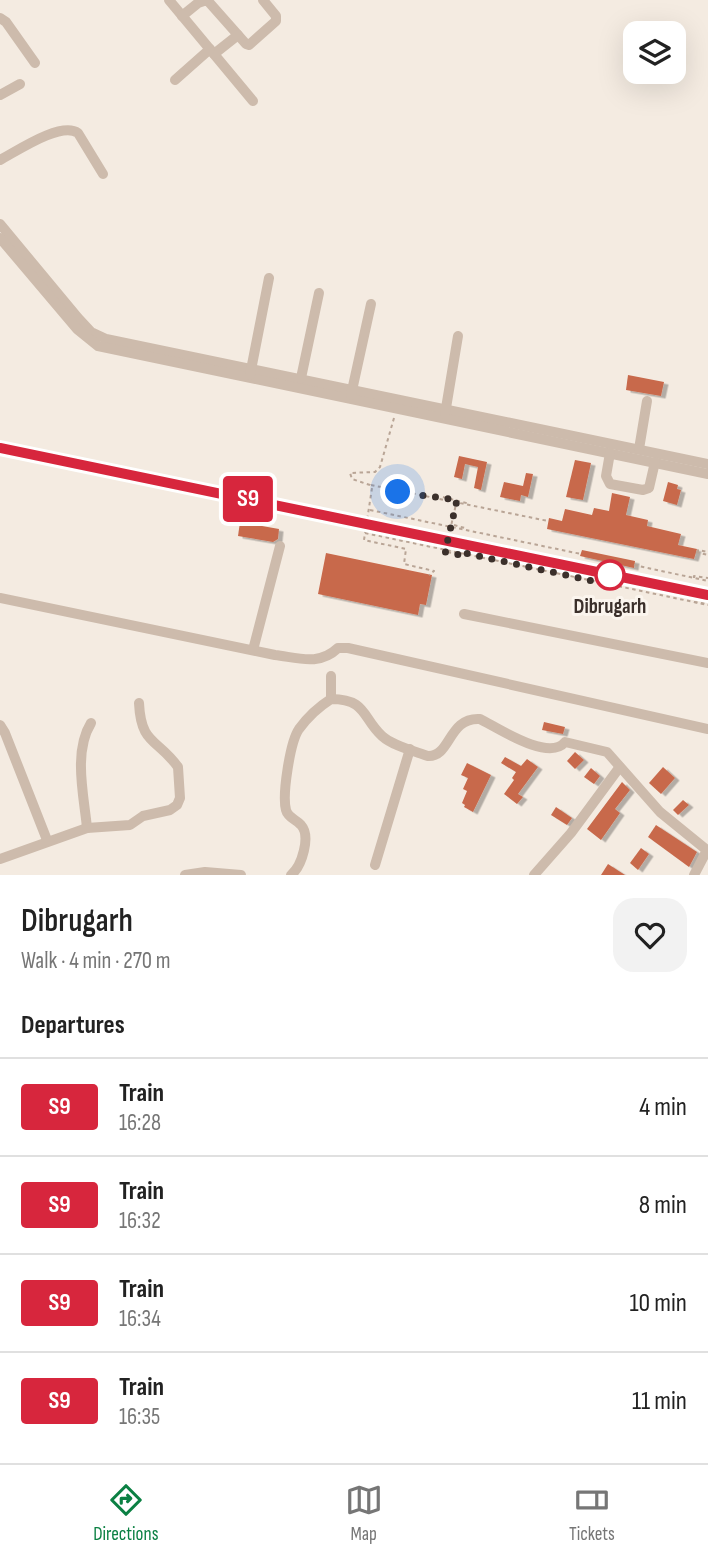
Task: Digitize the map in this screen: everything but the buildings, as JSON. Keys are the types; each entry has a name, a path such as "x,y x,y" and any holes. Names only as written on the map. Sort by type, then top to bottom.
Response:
{"street":[{"path":"169,0 253,102"},
{"path":"183,16 198,2 207,0 246,44 251,44 276,21 276,16 263,0"},
{"path":"0,18 6,22 35,63"},
{"path":"175,80 238,35"},
{"path":"0,95 20,84"},
{"path":"0,160 66,128 78,133 103,174"},
{"path":"0,224 78,318 99,336 250,374 301,379 397,407 446,413 708,474"},
{"path":"0,238 77,329 92,343 107,349 351,393 708,464"},
{"path":"250,374 269,278"},
{"path":"301,379 319,293"},
{"path":"351,393 371,304"},
{"path":"446,413 458,336"},
{"path":"639,449 647,401"},
{"path":"610,453 606,476 610,484 643,490 649,488 655,462"},
{"path":"253,650 280,546"},
{"path":"0,598 253,650 313,659 329,668"},
{"path":"464,614 708,663"},
{"path":"331,699 329,668 338,648 348,648 708,729"},
{"path":"291,875 298,868 306,840 303,827 287,814 285,805 295,737 300,727 331,699 361,707 382,736 434,757 443,752 447,740 461,724 474,718 542,749 556,749 565,742 607,752 660,812 707,850 694,875"},
{"path":"0,859 47,840 87,828 130,825 143,816 170,810 177,805 180,798 178,767 145,733 140,722 139,703"},
{"path":"87,828 82,748 91,723"},
{"path":"0,725 47,840"},
{"path":"375,865 410,749"},
{"path":"534,875 571,833 619,768"},
{"path":"185,875 205,872 241,875"}],"path":[{"path":"397,407 380,467 375,472 350,473 352,479 548,521"},
{"path":"370,485 373,492 364,540 406,549 404,564 434,571 429,575"},
{"path":"443,500 443,497 471,503 470,505"},
{"path":"457,500 445,552 460,555 460,552"},
{"path":"369,509 580,554"},
{"path":"452,525 465,529"},
{"path":"365,533 708,604"},
{"path":"697,553 708,554"},
{"path":"634,565 708,580"}],"railway":[{"path":"0,448 708,595"}],"train":[{"name":"S9","path":"0,448 708,595"}],"place":[{"name":"Dibrugarh","path":"610,575"}],"route":[{"path":"398,492 457,500 445,552 460,555 460,552 616,586 610,575"}]}
